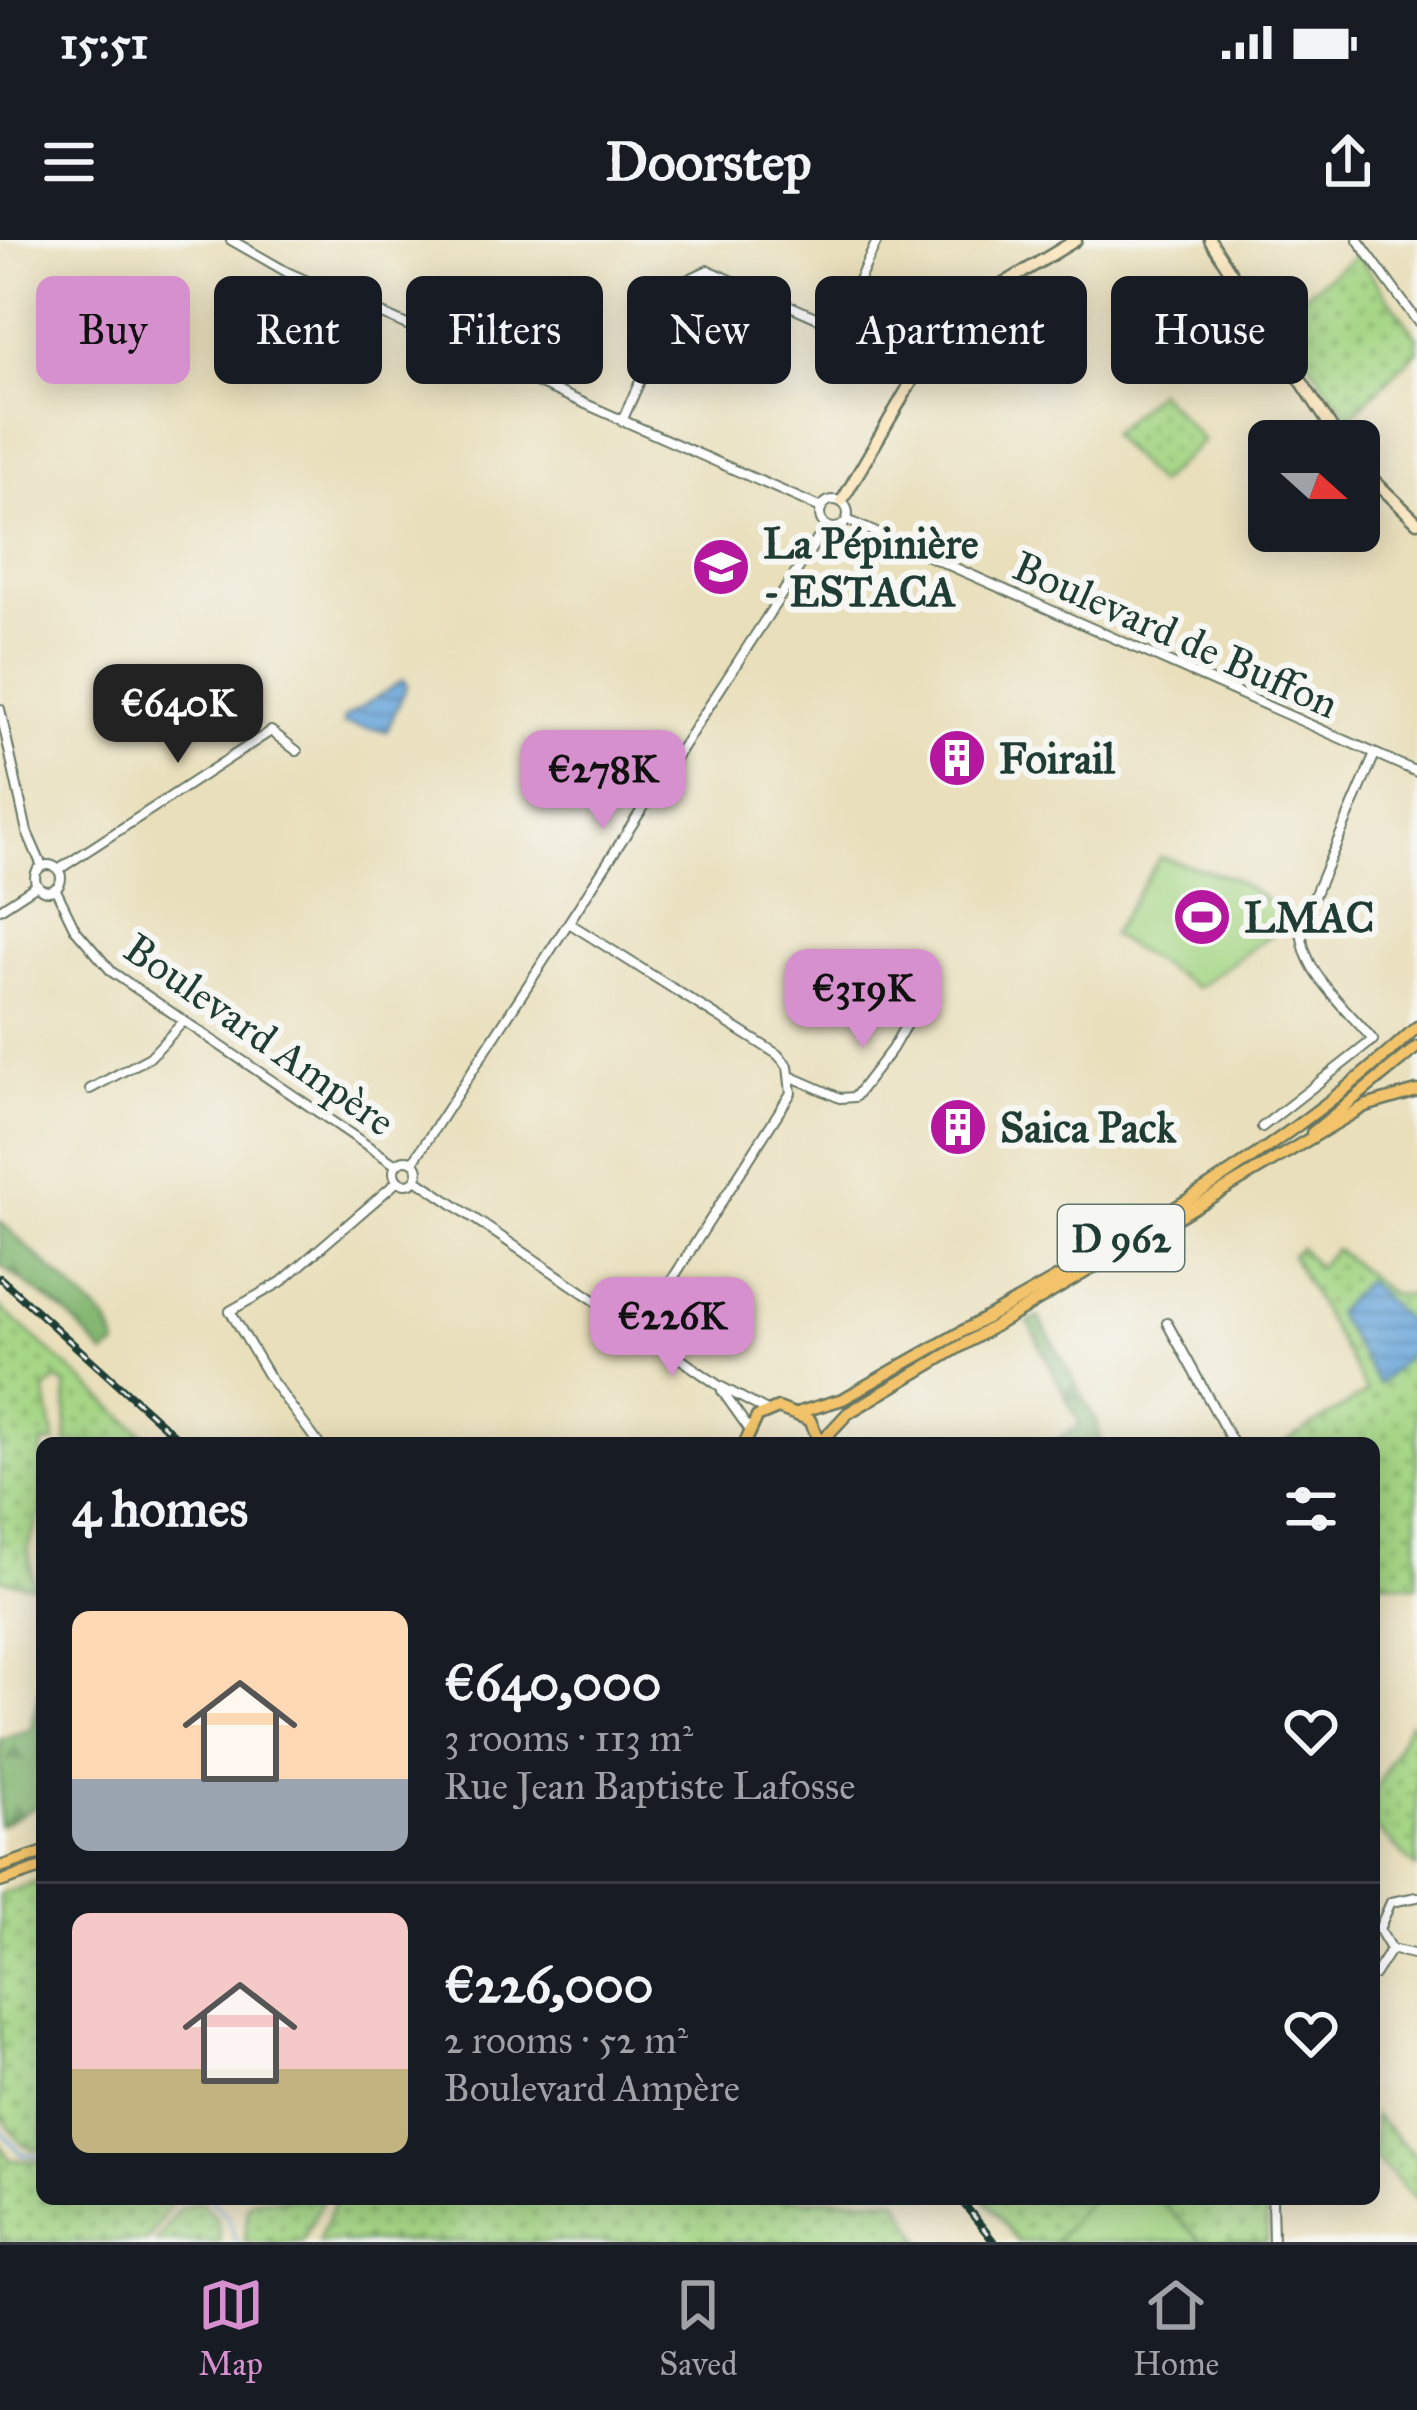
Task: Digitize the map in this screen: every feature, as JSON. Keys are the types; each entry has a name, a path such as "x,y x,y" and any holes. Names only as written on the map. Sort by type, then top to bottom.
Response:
{"main road":[{"name":"D 962","path":"800,1412 843,1399 1223,1179 1364,1076 1417,1027"},
{"name":"D 962","path":"826,1437 848,1413 1271,1164 1373,1088 1417,1047"},
{"path":"1271,1164 1383,1096 1417,1091"},
{"path":"747,1437 767,1411 800,1412 819,1437"},
{"path":"0,1867 36,1855"},
{"path":"0,1882 36,1870"}],"street":[{"path":"231,240 275,266 821,508"},
{"path":"1016,276 1076,240"},
{"path":"1210,240 1326,420"},
{"path":"1358,240 1417,321"},
{"path":"861,276 877,241"},
{"path":"622,421 685,281 708,270 815,315"},
{"path":"826,526 840,527 847,520 842,501 910,384"},
{"path":"1380,486 1415,520"},
{"path":"821,508 828,501 842,501"},
{"path":"314,1437 269,1377 230,1310 281,1282 398,1181 416,1179 413,1162 826,526 821,508"},
{"name":"Boulevard de Buffon","path":"847,520 1417,772"},
{"path":"0,709 27,832 41,866 37,885"},
{"path":"41,866 58,870 271,731 297,751"},
{"path":"1262,1126 1373,1040 1310,964 1300,939 1302,924 1375,754"},
{"path":"0,909 37,885 56,888 58,870"},
{"name":"Boulevard Ampère","path":"56,888 95,955 183,1022 396,1165"},
{"path":"569,923 777,1054 792,1078 840,1098 855,1097 892,1049 927,988"},
{"path":"90,1090 150,1057 183,1022"},
{"path":"628,1324 647,1319 791,1093 792,1078"},
{"path":"398,1181 396,1165 413,1162"},
{"name":"Boulevard Ampère","path":"416,1179 628,1324 626,1333 633,1344 652,1339"},
{"path":"647,1319 652,1339 718,1385 767,1411"},
{"path":"1167,1324 1230,1437"},
{"path":"718,1385 749,1429"},
{"path":"1380,1913 1391,1902 1417,1897"},
{"path":"1380,1931 1390,1949"},
{"path":"1390,1949 1417,1954"},
{"path":"1380,1965 1390,1949"},
{"path":"1272,2205 1273,2242"}],"green space":[{"path":"1357,255 1417,337 1417,351 1349,418 1308,360 1308,291"},
{"path":"1157,391 1203,441 1157,484 1110,434"},
{"name":"LMAC","path":"1160,857 1232,878 1282,910 1280,928 1197,988 1111,935"},
{"path":"0,1221 108,1322 117,1346 105,1355 66,1313 0,1265"},
{"path":"1300,1248 1318,1267 1335,1249 1391,1294 1417,1296 1417,1586 1380,1581 1380,1437 1294,1437 1367,1392 1291,1255"},
{"path":"0,1307 146,1437 67,1437 66,1386 57,1379 45,1390 54,1437 36,1437 36,1526 28,1548 34,1586 0,1579"},
{"path":"1039,1317 1097,1422 1100,1437 1061,1437 1080,1425 1028,1322"},
{"path":"36,1704 36,1806 0,1826 0,1739 31,1729"},
{"path":"1410,1722 1417,1733 1417,1868 1380,1833 1380,1780"},
{"path":"36,1883 36,2150 22,2144 0,2115 0,1894"},
{"path":"1380,2121 1417,2158 1417,2201 1380,2163"},
{"path":"0,2143 10,2160 36,2161 36,2205 170,2205 146,2242 0,2242"},
{"path":"204,2205 217,2219 220,2242 156,2242 179,2209"},
{"path":"248,2205 320,2205 302,2242 245,2242"},
{"path":"333,2205 901,2205 923,2242 318,2242"},
{"path":"989,2205 1085,2205 1054,2242 1018,2242"},
{"path":"1085,2205 1164,2205 1202,2242 1054,2242"},
{"path":"1164,2205 1254,2205 1267,2215 1267,2242 1202,2242"}],"water":[{"path":"403,680 407,685 387,731 343,724 344,718"},
{"path":"1366,1280 1417,1331 1417,1347 1379,1384 1335,1313"}],"waterway":[{"path":"0,2128 20,2154 36,2155"},
{"path":"217,2205 228,2217 236,2242"}],"railway":[{"path":"0,1278 176,1437"},
{"path":"965,2205 994,2242"}],"place":[{"name":"La Pépinière - ESTACA","path":"721,567"},
{"name":"Foirail","path":"957,758"},
{"name":"LMAC","path":"1202,917"},
{"name":"Saica Pack","path":"958,1127"}]}
